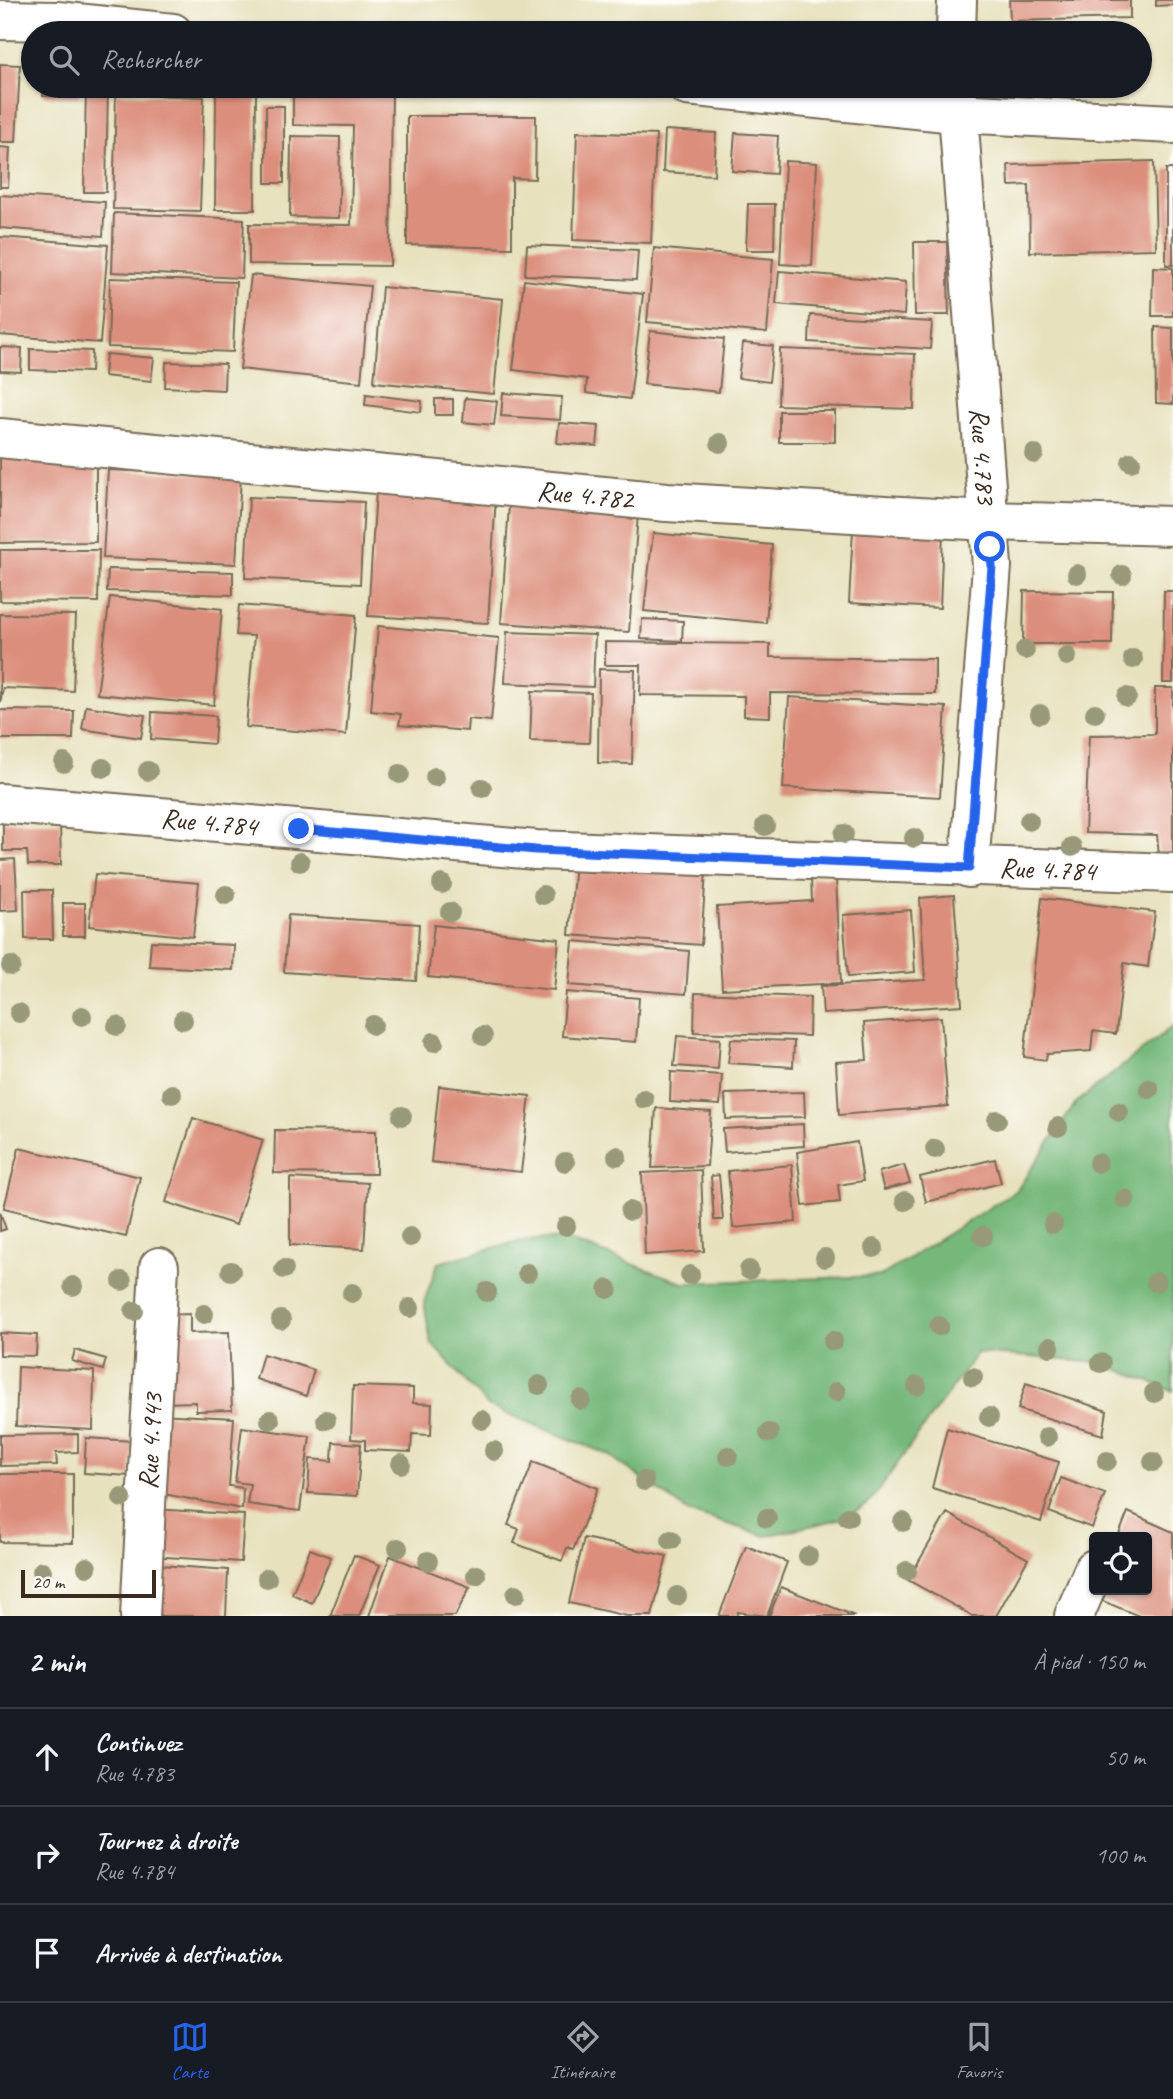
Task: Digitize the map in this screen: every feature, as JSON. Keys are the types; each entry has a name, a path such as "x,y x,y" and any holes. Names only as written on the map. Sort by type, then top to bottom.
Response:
{"street":[{"path":"956,21 957,0"},
{"path":"0,20 57,21"},
{"path":"935,98 1173,124"},
{"name":"Rue 4.783","path":"956,99 992,566 969,868"},
{"name":"Rue 4.782","path":"0,438 667,502 987,521 1173,526"},
{"name":"Rue 4.784","path":"0,803 536,850 969,868 1173,873"},
{"name":"Rue 4.943","path":"140,1616 159,1267"},
{"path":"1074,1616 1089,1581"}],"green space":[{"path":"1173,1026 1173,1391 1101,1363 977,1353 869,1503 848,1517 766,1536 689,1512 609,1455 488,1406 431,1343 424,1302 438,1263 527,1239 566,1239 683,1283 881,1276 1017,1190 1076,1103"}],"building":[{"path":"1009,0 1130,0 1130,18 1010,21"},
{"path":"1156,0 1173,0 1173,5 1156,6"},
{"path":"0,64 20,65 16,142 0,142"},
{"path":"86,98 108,98 106,192 84,192"},
{"path":"116,98 204,98 200,211 113,209"},
{"path":"216,98 256,98 255,210 215,210"},
{"path":"293,98 392,98 390,266 249,264 249,224 351,225 353,126 293,125"},
{"path":"266,106 284,106 284,183 266,183"},
{"path":"407,116 536,116 535,179 512,178 512,248 407,245"},
{"path":"665,130 716,133 714,175 663,172"},
{"path":"577,132 656,135 651,243 573,240"},
{"path":"735,133 778,136 776,174 732,171"},
{"path":"291,136 340,137 339,218 290,217"},
{"path":"0,147 10,148 8,187 0,187"},
{"path":"785,161 817,163 812,266 780,264"},
{"path":"1154,161 1156,249 1030,252 1029,185 1009,186 1008,165"},
{"path":"1166,169 1173,169 1173,265 1166,265"},
{"path":"0,195 105,202 103,236 0,228"},
{"path":"748,204 775,204 774,250 746,250"},
{"path":"114,213 244,219 242,278 112,272"},
{"path":"0,237 108,245 100,343 0,335"},
{"path":"914,242 947,242 949,315 915,315"},
{"path":"527,245 638,250 636,280 525,275"},
{"path":"654,248 773,259 767,333 647,322"},
{"path":"1153,267 1173,268 1173,316 1152,316"},
{"path":"779,271 906,282 904,315 776,304"},
{"path":"251,275 370,286 361,382 240,369"},
{"path":"110,278 236,282 233,352 108,347"},
{"path":"524,280 643,294 630,399 586,393 587,379 513,370"},
{"path":"382,287 503,299 494,394 374,382"},
{"path":"810,315 932,322 930,349 809,342"},
{"path":"1155,327 1173,328 1173,404 1156,403"},
{"path":"650,331 724,339 719,392 644,384"},
{"path":"743,343 773,346 769,382 738,378"},
{"path":"0,347 22,348 21,372 0,371"},
{"path":"30,349 92,351 91,372 30,370"},
{"path":"780,349 915,354 914,409 778,405"},
{"path":"106,354 154,358 151,381 104,376"},
{"path":"166,362 225,364 224,390 165,387"},
{"path":"503,393 562,397 560,420 501,416"},
{"path":"366,394 422,401 421,412 365,405"},
{"path":"465,398 497,401 494,425 463,422"},
{"path":"435,399 453,399 453,415 435,415"},
{"path":"779,411 835,411 835,442 779,442"},
{"path":"559,423 599,426 597,446 557,443"},
{"path":"96,453 96,542 0,543 0,454"},
{"path":"108,470 241,476 236,564 103,558"},
{"path":"376,490 496,496 488,623 368,616"},
{"path":"249,497 364,502 360,584 245,578"},
{"path":"509,505 638,514 629,632 501,623"},
{"path":"853,529 943,532 940,608 849,603"},
{"path":"653,533 772,545 766,623 644,611"},
{"path":"0,550 99,550 98,602 0,601"},
{"path":"108,569 233,572 233,595 107,591"},
{"path":"1024,591 1113,592 1112,644 1023,644"},
{"path":"1164,591 1173,591 1173,683 1163,683"},
{"path":"110,597 222,609 214,705 97,694"},
{"path":"239,605 356,615 346,735 246,727 254,636 236,635"},
{"path":"0,614 76,615 73,691 3,688 0,703"},
{"path":"642,619 683,621 682,641 641,639"},
{"path":"378,626 499,638 491,721 468,719 467,731 399,725 401,714 371,711"},
{"path":"507,632 595,635 593,687 505,683"},
{"path":"605,642 770,644 770,657 935,659 935,694 770,693 770,717 744,716 744,696 640,695 641,665 605,665"},
{"path":"599,669 635,670 632,764 598,763"},
{"path":"1155,688 1173,688 1173,852 1159,854 1157,835 1085,833 1089,735 1155,734"},
{"path":"532,691 591,693 589,743 530,741"},
{"path":"789,697 946,707 940,797 783,788"},
{"path":"86,706 145,715 141,738 82,729"},
{"path":"0,710 74,711 73,739 0,739"},
{"path":"152,712 216,716 214,744 151,739"},
{"path":"3,821 60,821 61,865 28,865 27,851 3,851"},
{"path":"15,859 18,910 0,911 0,860"},
{"path":"575,861 706,871 701,945 569,935"},
{"path":"95,874 199,883 193,937 89,926"},
{"path":"836,877 841,983 722,989 717,907 812,901 811,878"},
{"path":"24,890 52,890 53,939 25,939"},
{"path":"954,895 962,1005 823,1014 821,986 925,980 920,898"},
{"path":"1042,898 1155,912 1148,967 1124,963 1116,1034 1093,1031 1091,1051 1047,1054 1046,1060 1024,1057"},
{"path":"63,903 85,903 85,936 63,936"},
{"path":"911,910 915,972 848,977 843,915"},
{"path":"288,915 419,924 416,981 284,972"},
{"path":"434,925 559,939 554,990 428,977"},
{"path":"151,941 234,945 233,970 149,966"},
{"path":"573,941 689,951 686,994 569,985"},
{"path":"566,992 639,998 636,1042 562,1036"},
{"path":"695,993 810,997 809,1036 694,1032"},
{"path":"941,1017 948,1106 839,1115 836,1062 867,1060 864,1023"},
{"path":"677,1036 720,1039 718,1069 674,1066"},
{"path":"731,1039 794,1041 793,1067 728,1063"},
{"path":"671,1072 722,1075 720,1105 670,1102"},
{"path":"439,1086 530,1096 521,1172 431,1162"},
{"path":"804,1092 805,1117 726,1119 725,1094"},
{"path":"656,1108 711,1112 707,1166 652,1168"},
{"path":"193,1118 263,1140 236,1225 166,1202"},
{"path":"803,1124 804,1146 725,1152 723,1129"},
{"path":"275,1130 376,1131 376,1174 274,1173"},
{"path":"857,1142 863,1181 838,1185 840,1202 803,1206 797,1152"},
{"path":"19,1148 140,1177 126,1237 4,1208"},
{"path":"995,1159 1001,1183 926,1202 920,1177"},
{"path":"792,1165 796,1222 733,1228 728,1171"},
{"path":"904,1165 910,1183 884,1190 879,1172"},
{"path":"701,1170 704,1251 645,1255 642,1173"},
{"path":"719,1175 723,1220 714,1220 711,1176"},
{"path":"290,1178 368,1183 364,1249 290,1245"},
{"path":"0,1212 6,1229 0,1231"},
{"path":"190,1314 190,1333 229,1332 232,1410 196,1411 196,1402 162,1403 159,1315"},
{"path":"0,1333 37,1335 36,1356 0,1355"},
{"path":"75,1350 106,1359 103,1370 72,1361"},
{"path":"263,1354 314,1370 306,1396 256,1379"},
{"path":"18,1367 94,1371 93,1430 16,1426"},
{"path":"1026,1383 1107,1411 1103,1435 1018,1409"},
{"path":"353,1386 413,1388 413,1403 432,1404 431,1435 412,1434 411,1452 365,1450 365,1440 351,1439"},
{"path":"157,1414 234,1418 229,1486 243,1488 242,1509 153,1492"},
{"path":"242,1427 310,1436 300,1511 247,1504 250,1484 235,1482"},
{"path":"947,1428 1059,1462 1041,1522 932,1488"},
{"path":"78,1434 78,1452 56,1453 57,1465 0,1466 0,1435"},
{"path":"86,1438 133,1441 130,1476 84,1473"},
{"path":"333,1442 361,1444 357,1496 308,1493 310,1459 332,1461"},
{"path":"533,1462 598,1488 573,1550 567,1548 562,1561 514,1543 519,1529 508,1525"},
{"path":"0,1474 73,1474 73,1543 0,1542"},
{"path":"1061,1478 1105,1494 1092,1528 1049,1512"},
{"path":"154,1509 244,1515 241,1562 151,1556"},
{"path":"1128,1512 1173,1532 1173,1616 1139,1616 1093,1597 1152,1595 1152,1532 1120,1532"},
{"path":"947,1513 1028,1559 996,1616 973,1616 908,1580"},
{"path":"584,1538 667,1556 652,1616 627,1616 569,1603"},
{"path":"746,1546 787,1562 767,1616 738,1612 737,1616 719,1616"},
{"path":"310,1549 331,1557 312,1603 292,1594"},
{"path":"354,1555 380,1565 359,1616 330,1616"},
{"path":"390,1556 470,1587 455,1616 369,1616"},
{"path":"160,1565 228,1570 226,1616 158,1616"},
{"path":"781,1587 855,1616 769,1616"}],"route":[{"path":"299,829 536,850 969,868 992,566 990,547"}]}
